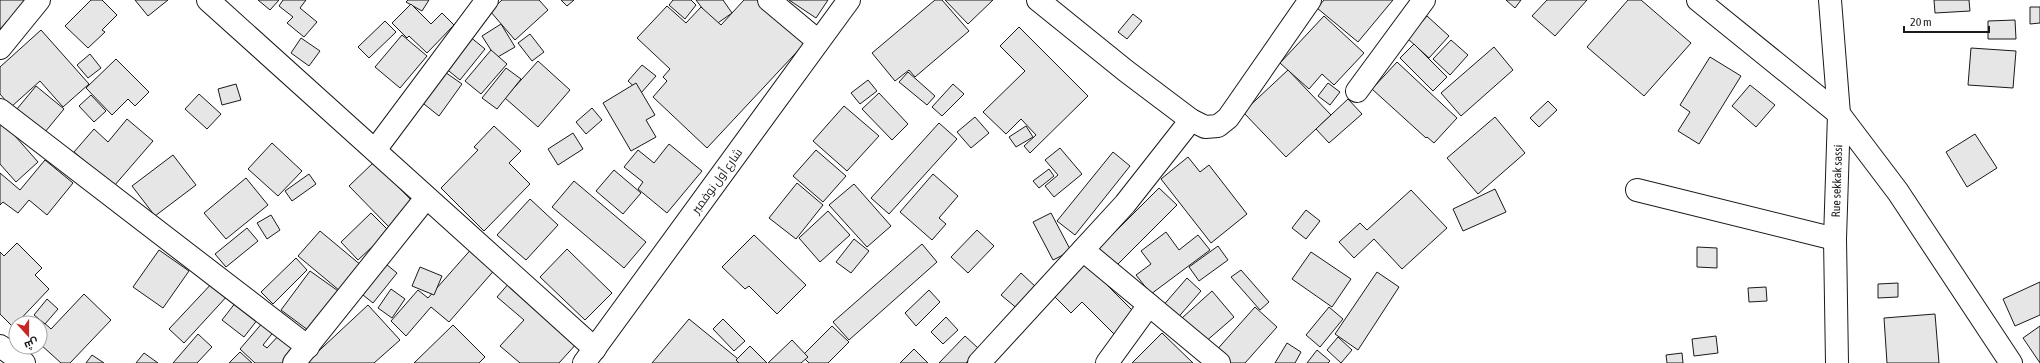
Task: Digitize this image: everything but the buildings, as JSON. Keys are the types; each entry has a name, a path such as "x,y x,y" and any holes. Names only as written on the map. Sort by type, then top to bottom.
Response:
{"street":[{"path":"0,48 39,0"},
{"path":"208,0 376,150 589,356"},
{"path":"376,150 487,0"},
{"path":"770,0 818,41"},
{"name":"شارع أول نوفمبر","path":"589,356 849,0"},
{"path":"1038,0 1191,120 1205,127 1218,126 1228,118 1310,0"},
{"path":"1357,91 1424,0"},
{"path":"1698,0 1839,114 1898,192 2011,363"},
{"name":"Rue sekkak sassi","path":"1830,0 1839,114 1835,239 1837,363"},
{"path":"0,110 308,347"},
{"path":"979,363 1125,204 1191,120"},
{"path":"1637,190 1835,239"},
{"path":"294,363 426,198"},
{"path":"1083,250 1219,363"},
{"path":"1107,363 1149,305"},
{"path":"0,346 24,363"}]}
